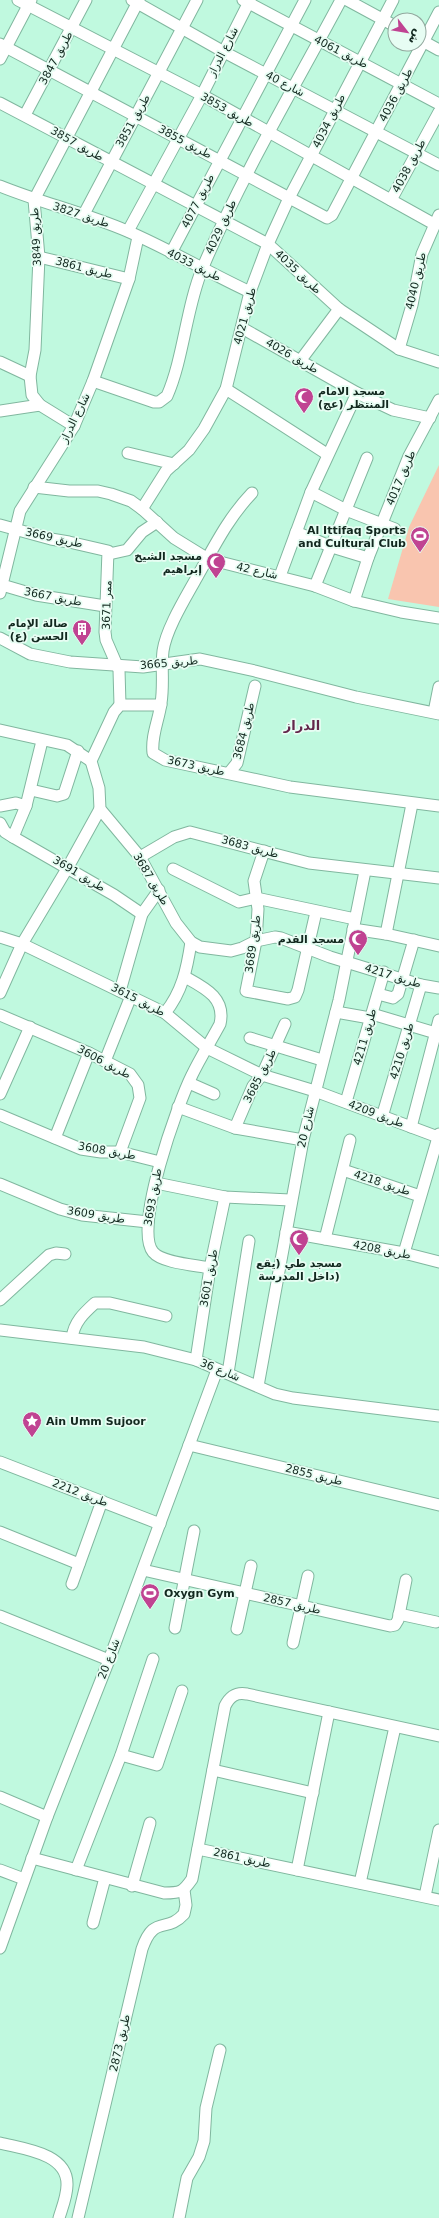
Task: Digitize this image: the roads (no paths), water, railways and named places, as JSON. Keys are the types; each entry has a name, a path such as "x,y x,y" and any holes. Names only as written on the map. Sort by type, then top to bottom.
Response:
{"street":[{"name":"طريق 3853","path":"18,0 30,3 71,29 202,95 391,200 436,220"},
{"name":"طريق 3847","path":"25,115 86,0"},
{"name":"طريق 3851","path":"84,214 197,0"},
{"name":"طريق 4077","path":"171,253 305,0"},
{"name":"طريق 4029","path":"93,381 154,402 163,400 169,391 202,269 223,221 292,88 341,0"},
{"path":"346,0 387,22"},
{"name":"طريق 4034","path":"268,244 289,198 393,0"},
{"name":"شارع 40","path":"136,1 224,52 439,165"},
{"name":"طريق 3849","path":"40,405 32,395 30,376 35,350 39,257 34,200 113,50 136,1"},
{"name":"طريق 4061","path":"247,1 439,104"},
{"name":"شارع الدراز","path":"128,231 202,95 224,52 247,1"},
{"path":"0,59 3,46 30,3"},
{"name":"طريق 4036","path":"427,31 439,12"},
{"path":"427,43 439,50"},
{"name":"طريق 3855","path":"3,46 327,218 332,214 351,177"},
{"name":"طريق 4036","path":"351,177 402,84 416,52"},
{"name":"طريق 3857","path":"0,103 154,184"},
{"name":"طريق 4038","path":"391,200 439,112"},
{"name":"طريق 4035","path":"154,184 268,244 339,309 399,350 439,362"},
{"name":"طريق 3827","path":"0,186 34,200 84,214 128,231 138,237"},
{"name":"طريق 4040","path":"399,350 412,304 422,254 436,220"},
{"name":"شارع الدراز","path":"2,584 20,511 74,426 93,381 129,279 138,237"},
{"name":"طريق 4033","path":"138,237 250,292"},
{"name":"طريق 4021","path":"142,509 158,482 189,450 216,408 226,389 250,292 268,244"},
{"name":"طريق 3861","path":"39,257 129,279"},
{"path":"300,360 339,309"},
{"name":"طريق 4026","path":"242,328 357,393 393,410 430,418"},
{"path":"0,362 30,376"},
{"path":"226,389 327,454"},
{"path":"280,576 311,492 327,454 357,393"},
{"name":"طريق 4017","path":"354,601 368,558 409,456 439,400"},
{"path":"0,411 40,405 74,426"},
{"path":"128,453 174,464"},
{"path":"315,586 367,458"},
{"name":"شارع 42","path":"34,487 69,491 98,491 121,497 142,509 174,538 208,559 315,586 354,601 401,612 439,618"},
{"path":"311,492 346,510 395,529"},
{"name":"طريق 3673","path":"252,493 228,521 185,598 166,639 163,650 163,687 161,705 152,740 153,753 165,760 290,787 412,804 439,806"},
{"path":"109,553 127,550 142,532 157,522"},
{"name":"طريق 3669","path":"0,525 109,553"},
{"path":"296,532 332,547 368,558"},
{"name":"ممر 3671","path":"109,553 105,606 106,640 118,666 120,678 120,705"},
{"name":"طريق 3667","path":"2,584 36,595 105,606"},
{"name":"طريق 3665","path":"0,638 17,649 38,656 70,662 143,667 200,659 255,671 356,697 437,713"},
{"name":"طريق 3684","path":"229,773 237,763 255,686"},
{"path":"437,713 439,687"},
{"path":"91,761 114,712 120,705 161,705"},
{"path":"0,730 67,745 91,761 99,788 100,809 68,867 22,944 0,993"},
{"path":"13,837 31,790 42,740"},
{"path":"31,790 57,796 64,794 78,751"},
{"path":"0,806 16,803 26,806"},
{"path":"386,934 400,873 412,804"},
{"name":"طريق 3687","path":"100,809 140,857 176,923 191,942"},
{"name":"طريق 3691","path":"0,826 13,837 68,867 142,914"},
{"name":"طريق 3683","path":"140,857 174,837 190,832 309,863 365,871 400,873 439,878"},
{"name":"طريق 3689","path":"264,852 254,882 258,910 256,941 246,991 288,999 295,997 308,949"},
{"path":"173,869 239,902 256,898 316,912 386,934 439,946"},
{"name":"شارع 20","path":"258,1386 286,1232 290,1200 322,1060 336,1012 365,871"},
{"path":"120,991 142,914 159,890"},
{"path":"308,949 316,912"},
{"name":"طريق 3615","path":"0,937 22,944 165,1013 207,1048 262,1074 315,1091"},
{"path":"165,1013 177,996 185,977 191,942 200,947 231,951 242,948 256,941 275,937 347,962"},
{"path":"378,994 395,997 403,979 414,940"},
{"name":"طريق 4217","path":"347,962 384,972 421,985 439,988"},
{"name":"طريق 4211","path":"346,1102 384,972"},
{"path":"185,977 213,994 220,1005 222,1016 220,1024 207,1048"},
{"name":"طريق 4210","path":"382,1117 421,985"},
{"path":"105,1061 130,996"},
{"path":"336,1012 371,1016 437,1033"},
{"name":"طريق 3606","path":"0,1015 88,1052 133,1077 140,1089 139,1102 120,1152"},
{"path":"411,1127 437,1033 439,1020"},
{"name":"طريق 3685","path":"235,1128 253,1086 262,1074 285,1024"},
{"path":"0,1094 30,1027"},
{"path":"250,1038 322,1060"},
{"name":"طريق 3693","path":"207,1048 178,1107 160,1162 148,1222 148,1242 152,1251 159,1258 210,1268"},
{"path":"54,1138 88,1052"},
{"path":"189,1083 214,1094"},
{"name":"طريق 4209","path":"315,1091 411,1127 438,1142"},
{"path":"178,1107 235,1128 303,1140"},
{"name":"طريق 3608","path":"0,1115 54,1138 88,1150 120,1152 160,1162"},
{"path":"325,1239 350,1140"},
{"name":"طريق 4218","path":"404,1253 420,1196 438,1142"},
{"name":"طريق 4218","path":"343,1170 420,1196"},
{"path":"156,1183 225,1197 290,1200"},
{"name":"طريق 3609","path":"0,1185 60,1209 82,1215 148,1222"},
{"name":"طريق 3601","path":"196,1360 210,1268 225,1197"},
{"name":"طريق 4208","path":"286,1232 404,1253 439,1262"},
{"name":"شارع 20","path":"0,1948 47,1817 109,1660 189,1445 222,1372 249,1241"},
{"path":"0,1300 49,1255 56,1253 65,1254"},
{"path":"72,1338 73,1328 79,1319 95,1303 110,1303 166,1316"},
{"name":"شارع 36","path":"0,1330 144,1347 196,1360 275,1394 293,1398 439,1416"},
{"name":"طريق 2855","path":"189,1445 439,1505"},
{"name":"طريق 2212","path":"0,1462 160,1524"},
{"path":"72,1584 102,1501"},
{"path":"175,1628 194,1531"},
{"path":"0,1532 80,1564"},
{"path":"237,1629 251,1566"},
{"name":"طريق 2857","path":"142,1570 390,1626 395,1625 399,1614"},
{"path":"292,1643 308,1576"},
{"path":"406,1580 399,1614 436,1622"},
{"path":"0,1616 109,1660"},
{"path":"76,1870 121,1755 154,1658"},
{"path":"121,1755 157,1765 182,1691"},
{"path":"198,1849 225,1706 234,1695 247,1694 439,1736"},
{"path":"297,1870 329,1712"},
{"path":"360,1883 395,1726"},
{"path":"213,1770 313,1793"},
{"path":"0,1797 47,1817"},
{"path":"132,1886 150,1823"},
{"path":"424,1896 439,1830"},
{"name":"طريق 2861","path":"184,1890 192,1879 198,1849 439,1900"},
{"path":"32,1858 164,1894 176,1893 184,1890"},
{"path":"0,1870 24,1879"},
{"path":"92,1923 105,1878"},
{"name":"طريق 2873","path":"78,2218 142,1949 147,1934 153,1928 171,1923 184,1914 186,1905 184,1890"},
{"path":"179,2218 187,2178 199,2156 204,2141 206,2108 220,2050"},
{"path":"0,2143 49,2157 61,2166 66,2175 67,2185 59,2218"}],"place":[{"name":"مسجد الامام المنتظر (عج)","path":"304,414"},
{"name":"Al Ittifaq Sports and Cultural Club","path":"420,553"},
{"name":"مسجد الشيخ إبراهيم","path":"216,579"},
{"name":"صالة الإمام الحسن (ع)","path":"82,646"},
{"name":"مسجد القدم","path":"358,956"},
{"name":"مسجد طي (يقع داخل المدرسة)","path":"299,1256"},
{"name":"Ain Umm Sujoor","path":"32,1438"},
{"name":"Oxygn Gym","path":"150,1610"}],"district":[{"name":"الدراز","path":"302,725"}]}
